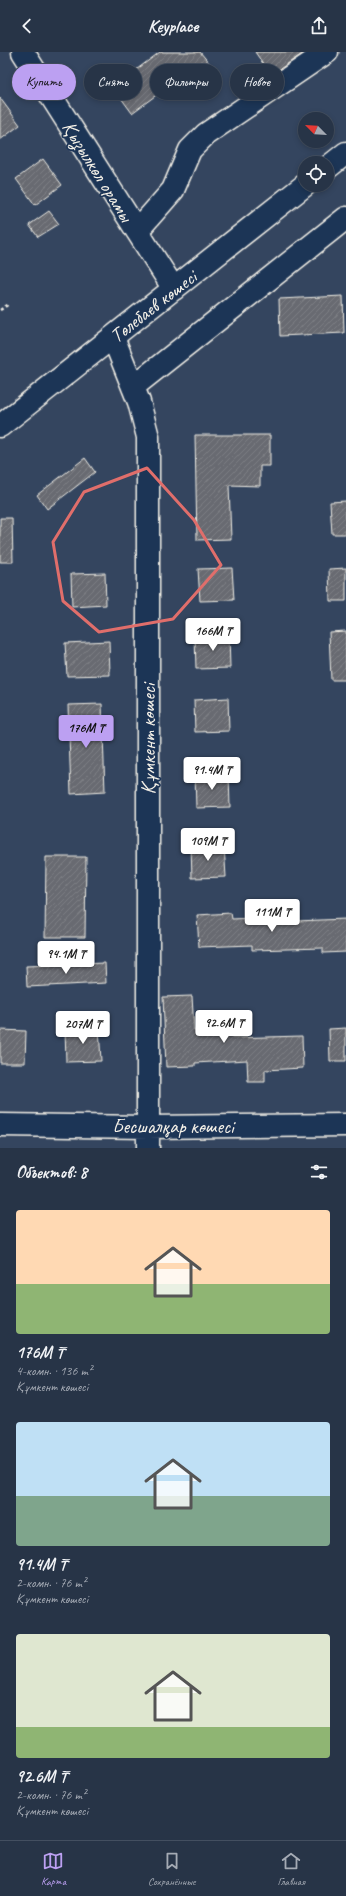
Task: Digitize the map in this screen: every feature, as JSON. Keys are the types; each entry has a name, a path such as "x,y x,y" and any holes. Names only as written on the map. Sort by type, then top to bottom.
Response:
{"street":[{"name":"Қызылкөл орамы","path":"23,52 174,290"},
{"path":"137,231 174,190 190,150 206,134 327,52"},
{"path":"334,162 346,153"},
{"name":"Төлебаев көшесі","path":"0,426 298,191"},
{"path":"133,387 346,218"},
{"name":"Құмкент көшесі","path":"113,337 133,387 148,438 148,1148"},
{"name":"Бесшалқар көшесі","path":"0,1125 346,1125"}],"path":[{"path":"0,310 9,304"}],"highlighted area":[{"path":"147,468 194,520 221,565 173,619 99,632 63,601 53,542 84,492"}],"building":[{"path":"160,52 200,52 210,64 150,64 150,100 132,113 122,100 142,100 142,65"},
{"path":"255,52 305,52 284,66 284,64 263,64"},
{"path":"0,98 20,125 0,140"},
{"path":"43,159 62,185 35,205 16,179"},
{"path":"49,211 59,224 38,237 29,225"},
{"path":"343,296 344,333 280,336 279,299"},
{"path":"195,435 270,435 270,466 260,466 260,486 229,485 231,539 197,540"},
{"path":"85,458 95,472 47,509 37,495"},
{"path":"346,501 346,534 332,534 330,502"},
{"path":"0,518 12,518 13,562 0,562"},
{"path":"232,568 234,600 200,601 198,569"},
{"path":"346,568 346,601 330,601 329,569"},
{"path":"105,573 106,605 72,607 71,574"},
{"path":"346,631 346,680 331,680 329,632"},
{"path":"229,635 230,668 196,669 195,637"},
{"path":"109,641 110,675 67,676 65,643"},
{"path":"228,698 229,731 195,732 194,700"},
{"path":"102,704 105,792 71,794 68,705"},
{"path":"229,774 230,807 196,808 195,775"},
{"path":"224,845 226,877 192,878 191,846"},
{"path":"46,857 86,857 85,937 45,937"},
{"path":"231,913 232,919 296,916 296,921 346,919 346,952 323,953 323,948 252,950 252,945 199,947 197,915"},
{"path":"105,963 106,983 27,987 26,966"},
{"path":"192,996 194,1030 231,1029 232,1038 302,1036 303,1068 265,1070 265,1082 248,1082 247,1060 195,1063 195,1066 166,1067 163,997"},
{"path":"99,1028 101,1061 66,1062 65,1030"},
{"path":"346,1028 346,1061 330,1061 329,1029"},
{"path":"0,1030 26,1031 25,1063 0,1063"}]}
